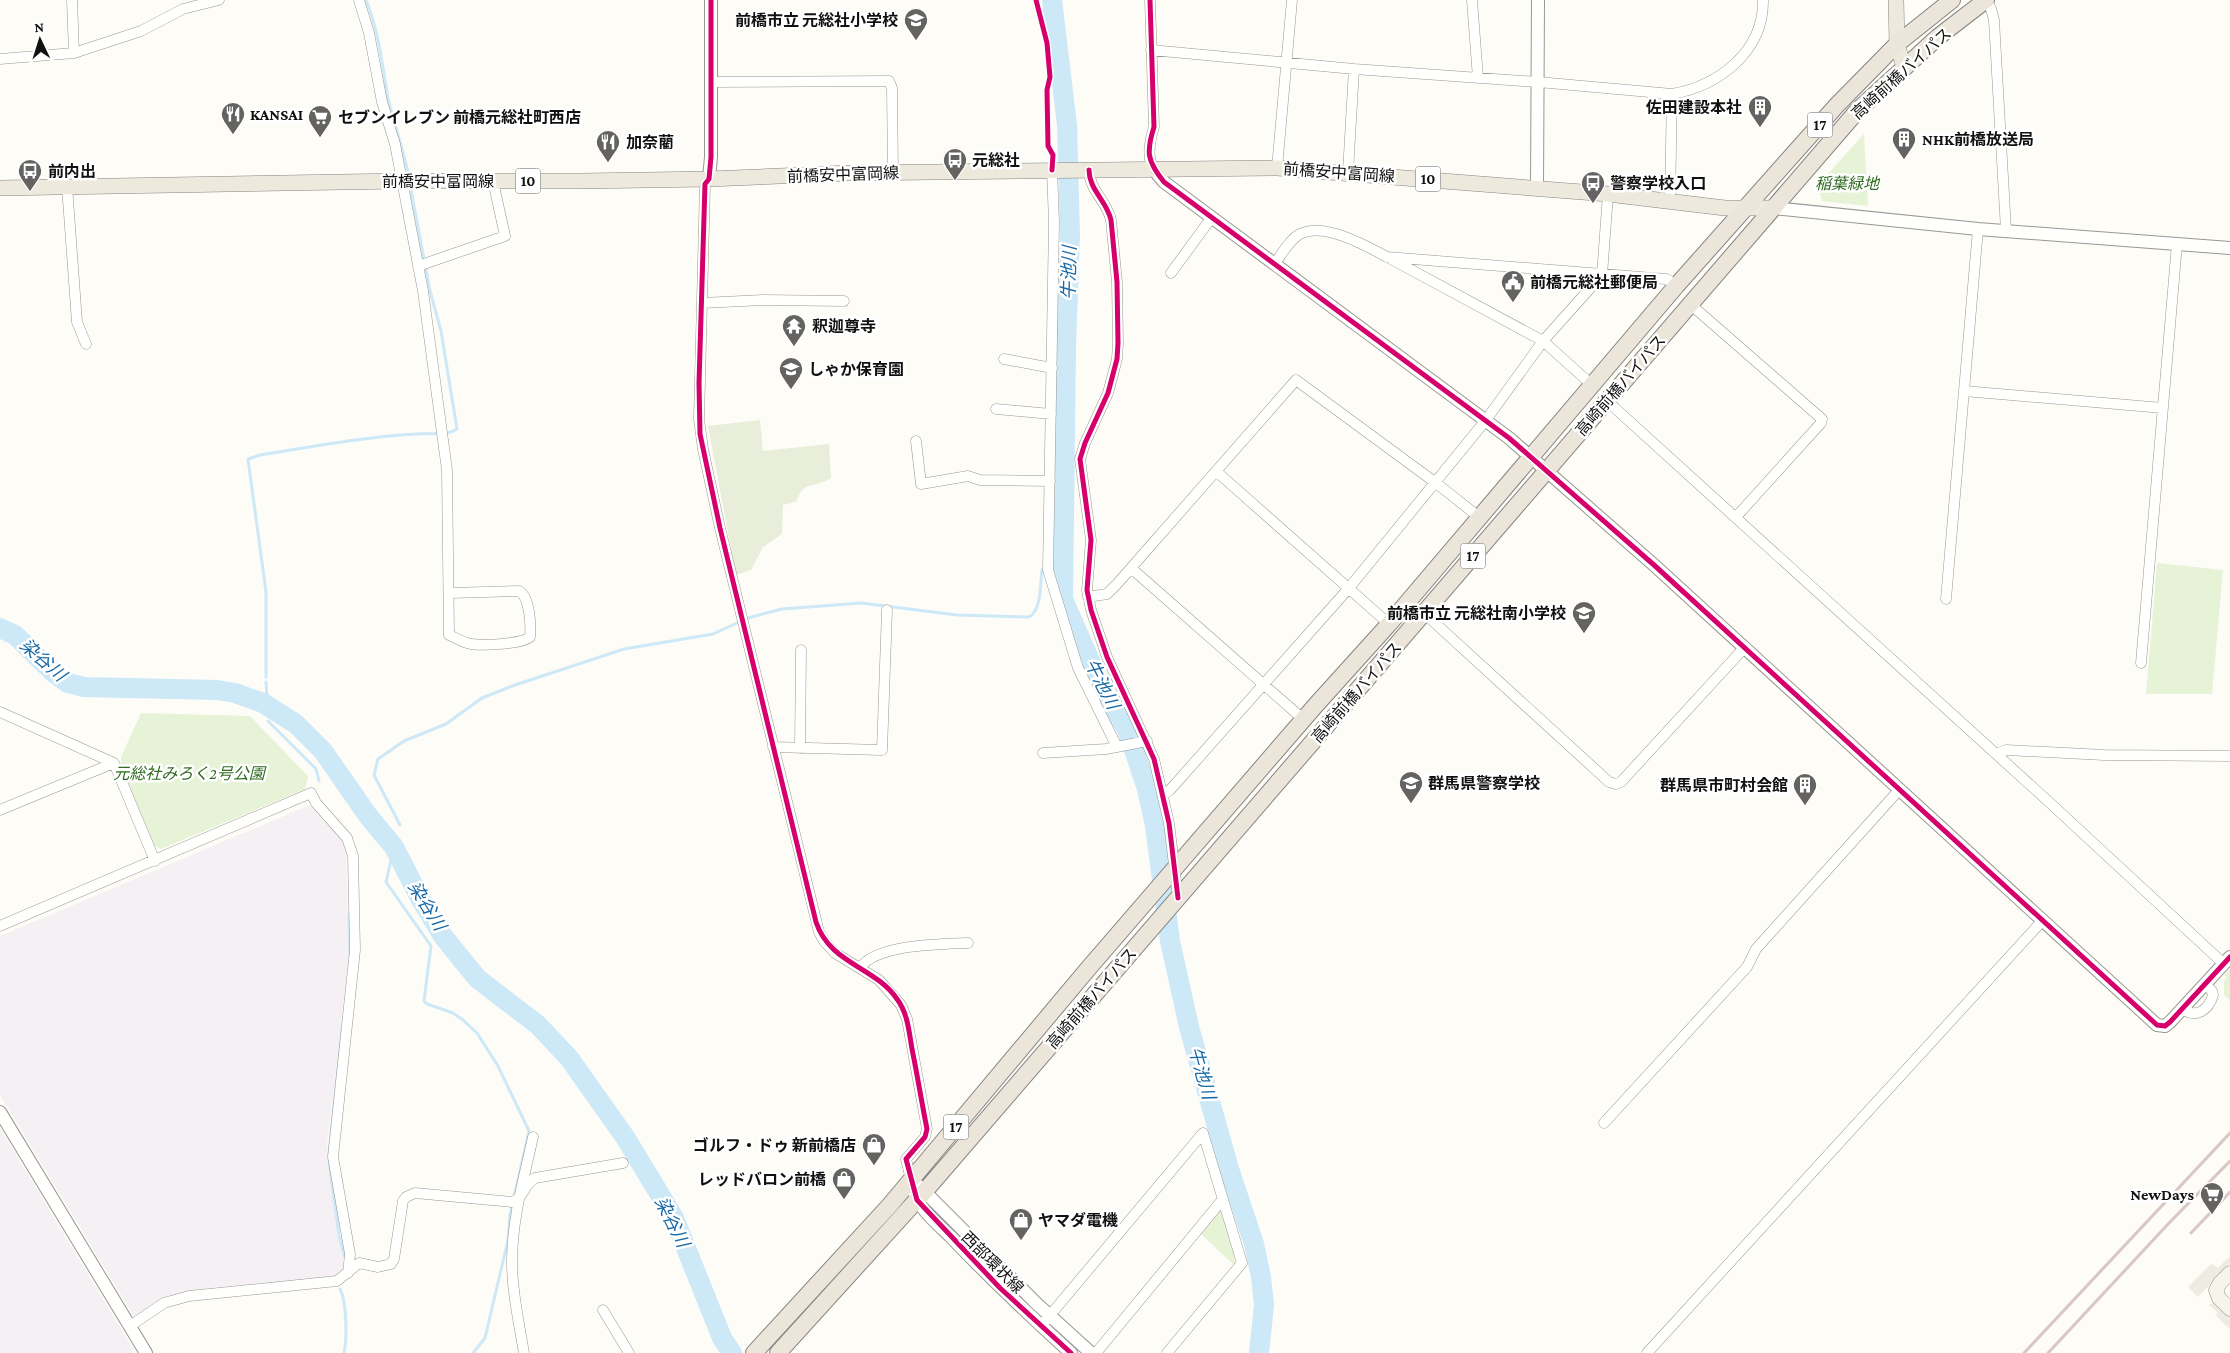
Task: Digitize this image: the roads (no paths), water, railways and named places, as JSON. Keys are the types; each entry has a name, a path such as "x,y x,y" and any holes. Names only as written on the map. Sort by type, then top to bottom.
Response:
{"highway":[{"name":"高崎前橋バイパス","path":"754,1353 911,1180 1152,895 1303,720 1390,624 1592,385 1837,104 1897,44 1952,0"},
{"name":"高崎前橋バイパス","path":"778,1353 921,1195 1858,110 1904,67 1986,0"}],"main road":[{"path":"1896,0 1897,44 1904,67"},
{"name":"前橋安中富岡線","path":"1085,170 1277,168 1537,187 1712,206 1774,208"},
{"name":"前橋安中富岡線","path":"0,188 402,181 709,179 893,172 1054,170"},
{"name":"10","path":"1054,170 1085,170"},
{"path":"2230,1273 2216,1290 2219,1298 2230,1309"}],"street":[{"path":"72,0 74,53"},
{"path":"0,59 74,53 141,31 184,9 219,0"},
{"path":"359,0 372,46 382,102 395,144 418,266 447,470 450,593 449,635 470,644 524,640 530,637 526,600 523,592 450,593"},
{"path":"711,0 709,179 705,184 699,419 703,449 773,747 820,932 824,941 836,952 879,980 901,1004 907,1019 927,1129 925,1137 906,1159 911,1180"},
{"path":"1150,0 1154,126 1149,141 1150,162 1164,182 1486,420 1654,565 1745,647 2157,1025 2166,1025 2227,961 1606,400"},
{"path":"1277,168 1288,62 1292,0"},
{"path":"1472,0 1478,78"},
{"path":"1537,187 1538,0"},
{"path":"1151,50 1354,69 1672,94 1708,83 1728,71 1740,59 1750,47 1761,22 1763,0"},
{"path":"1986,0 1994,20 2006,230"},
{"path":"1348,172 1354,69"},
{"path":"711,82 889,82 892,88 893,172"},
{"path":"1670,200 1672,94"},
{"path":"1054,170 1048,570 1050,583 1058,599 1078,668 1118,747"},
{"path":"1085,170 1090,183 1110,214 1117,282 1118,343 1117,359 1108,392 1081,451 1080,459 1091,540 1088,596 1098,631 1115,676 1146,742 1164,794 1175,901"},
{"path":"418,266 505,236 494,181"},
{"path":"67,186 76,318 86,344"},
{"path":"1164,794 1170,790 1349,588 1486,420 1543,341 1602,275 1608,194"},
{"path":"1774,208 1978,228 2230,248"},
{"path":"1171,273 1212,217"},
{"path":"1946,599 1978,228"},
{"path":"1275,263 1299,234 1317,230 1360,243 1543,341 1592,385"},
{"path":"2142,663 2177,244"},
{"path":"1387,257 1666,279 1678,286"},
{"path":"702,303 764,300 844,301"},
{"path":"1690,304 1822,419 1822,423 1736,517"},
{"path":"1004,359 1052,368"},
{"path":"1088,596 1107,594 1217,472 1296,380 1436,482 1479,517"},
{"path":"1964,392 2163,408"},
{"path":"996,409 1051,414"},
{"path":"916,441 921,484 968,476 980,480 1050,481"},
{"path":"1217,472 1390,624"},
{"path":"1131,568 1303,720"},
{"path":"773,747 882,750 887,610"},
{"path":"1424,613 1609,782 1616,784 1621,782 1745,647"},
{"path":"800,748 801,650"},
{"path":"0,712 114,763 155,861"},
{"path":"1043,753 1118,747 1146,742"},
{"path":"1996,754 2006,750 2104,755 2230,756"},
{"path":"0,810 114,763"},
{"path":"1604,1123 1743,971 1749,964 1756,949 1900,789"},
{"path":"0,926 155,861 311,792 316,802 347,838 353,856 356,931 333,1157 350,1254 348,1273"},
{"path":"1648,1353 2043,920"},
{"path":"860,968 866,961 903,948 944,943 968,944"},
{"path":"0,1112 146,1353"},
{"path":"1041,1326 1203,1133 1242,1263 1167,1353"},
{"path":"524,1353 512,1263 515,1223 533,1137"},
{"path":"130,1326 164,1303 189,1296 337,1281 359,1263 378,1266 391,1264 394,1259 403,1201 411,1194 512,1202 520,1197 528,1181 535,1178 623,1163"},
{"name":"西部環状線","path":"911,1180 921,1195 1000,1288 1071,1353"},
{"name":"西部環状線","path":"921,1195 1088,1352"},
{"path":"1088,1352 1223,1199"},
{"path":"603,1310 629,1353"}],"waterway":[{"path":"366,0 377,36 388,98 409,176"},
{"name":"牛池川","path":"1052,0 1067,125 1070,234 1066,346 1063,599 1105,695 1127,729 1147,789 1155,826 1170,941 1189,1027 1229,1169 1254,1244 1261,1277 1264,1305 1259,1353"},
{"path":"266,677 266,592 248,459 260,455 376,437 442,433 457,429 441,331 430,291 410,185"},
{"path":"400,825 374,775 378,759 404,741 446,724 482,698 515,685 624,649 713,634 748,618 782,609 861,603 957,615 1029,617 1033,614 1038,602 1042,570"},
{"name":"染谷川","path":"0,628 15,635 54,673 68,683 84,687 217,690 235,693 263,703 296,724 323,751 369,817 394,847 420,898 443,936 478,979 538,1025 569,1058 625,1137 674,1218 722,1338 732,1353"},
{"path":"266,682 268,713"},
{"path":"268,721 316,769 319,781"},
{"path":"394,847 386,882 431,946 424,1001 427,1004 453,1013 477,1033 498,1066 529,1131 510,1215 508,1240 485,1338 473,1353"},
{"path":"349,914 350,955"},
{"path":"329,1154 342,1029"},
{"path":"329,1161 339,1236 345,1258"},
{"path":"340,1289 346,1321 344,1353"}],"railway":[{"path":"2024,1353 2230,1133"},
{"path":"2048,1353 2170,1222 2230,1161"},
{"path":"2191,1233 2230,1192"}],"place":[{"name":"前橋市立 元総社小学校","path":"916,41"},
{"name":"佐田建設本社","path":"1760,128"},
{"name":"KANSAI","path":"233,135"},
{"name":"セブンイレブン 前橋元総社町西店","path":"320,138"},
{"name":"NHK前橋放送局","path":"1904,160"},
{"name":"加奈藺","path":"608,163"},
{"name":"元総社","path":"955,181"},
{"name":"前内出","path":"30,192"},
{"name":"警察学校入口","path":"1593,204"},
{"name":"前橋元総社郵便局","path":"1513,303"},
{"name":"釈迦尊寺","path":"794,347"},
{"name":"しゃか保育園","path":"791,390"},
{"name":"前橋市立 元総社南小学校","path":"1584,634"},
{"name":"群馬県警察学校","path":"1411,804"},
{"name":"群馬県市町村会館","path":"1805,806"},
{"name":"ゴルフ・ドゥ 新前橋店","path":"874,1166"},
{"name":"レッドバロン前橋","path":"844,1200"},
{"name":"NewDays","path":"2212,1215"},
{"name":"ヤマダ電機","path":"1021,1241"}],"park label":[{"name":"稲葉緑地","path":"1847,183"},
{"name":"元総社みろく2号公園","path":"189,773"}]}
